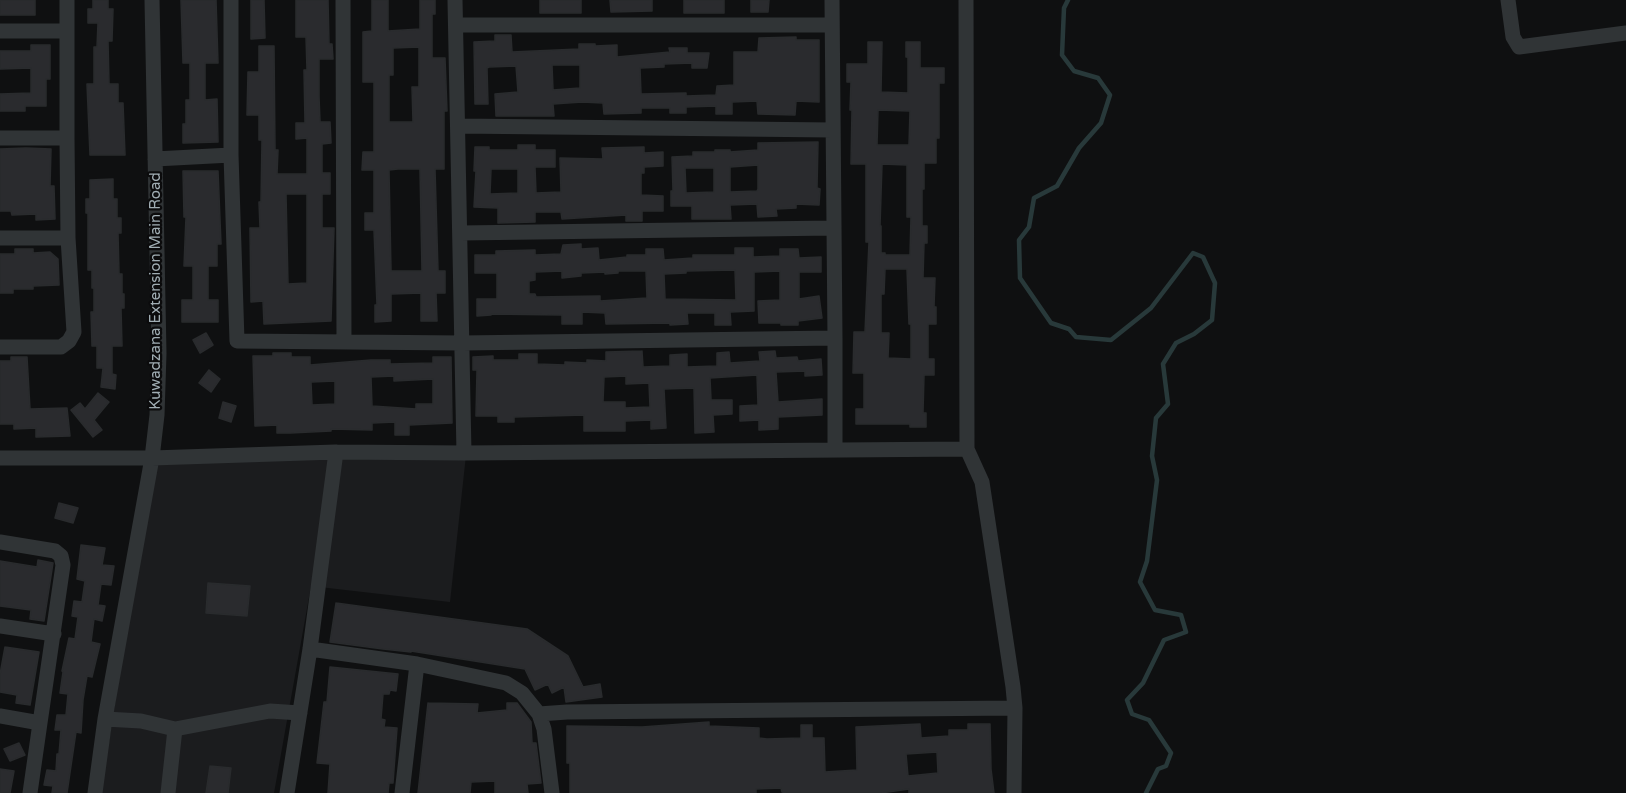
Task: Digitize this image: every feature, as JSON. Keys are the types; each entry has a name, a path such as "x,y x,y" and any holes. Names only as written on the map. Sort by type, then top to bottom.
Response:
{"street":[{"path":"0,347 61,347 69,341 74,332 68,238 67,0"},
{"name":"Kuwadzana Extension Main Road","path":"95,793 105,719 152,458 157,416 159,353 152,0"},
{"path":"231,0 231,156 237,341 344,340 462,343 835,338"},
{"path":"343,0 344,340"},
{"path":"455,0 464,453"},
{"path":"832,0 835,450"},
{"path":"966,0 967,448 982,482 1015,708 1014,793"},
{"path":"1509,0 1513,37 1520,47 1626,33"},
{"path":"456,25 832,25"},
{"path":"0,32 66,31"},
{"path":"458,126 833,130"},
{"path":"0,138 67,138"},
{"path":"155,159 231,156"},
{"path":"460,233 833,228"},
{"path":"0,238 68,238"},
{"path":"0,458 152,458 336,452 464,453 967,448"},
{"path":"287,793 310,649 336,452"},
{"path":"0,542 55,551 61,556 63,565 30,793"},
{"path":"0,626 54,634"},
{"path":"310,649 417,664 506,683 522,693 539,714 544,729 552,793"},
{"path":"402,793 417,664"},
{"path":"539,714 1015,708"},
{"path":"105,719 141,721 175,729 270,711 300,713"},
{"path":"0,716 40,723"},
{"path":"168,793 175,729"}],"shaded area":[{"path":"466,455 450,602 311,586 274,793 101,793 153,461"}],"building":[{"path":"0,0 35,0 35,15 0,15"},
{"path":"93,0 108,0 108,9 113,9 112,41 108,41 109,84 118,84 118,103 123,103 125,155 90,155 87,84 94,84 94,47 97,47 98,23 88,23 88,9 93,9"},
{"path":"181,0 216,0 218,63 205,63 205,100 217,99 218,142 183,143 186,100 190,100 190,63 183,63"},
{"path":"251,0 264,0 265,38 251,39"},
{"path":"296,0 328,0 329,44 332,44 333,59 319,59 319,96 320,122 330,122 331,143 322,144 322,173 330,173 330,194 322,194 322,228 334,228 331,321 264,324 263,301 251,302 250,228 260,228 262,140 259,140 259,115 247,115 248,72 259,72 259,46 274,46 277,174 307,174 307,138 296,139 296,123 305,123 306,37 296,37","holes":["286,194 307,194 307,283 288,284"]},
{"path":"372,0 388,0 388,31 420,29 420,0 435,0 435,14 432,14 432,58 445,58 447,111 444,111 444,169 435,169 438,271 445,271 445,293 436,293 437,321 421,321 421,293 391,294 391,321 375,322 375,305 377,305 374,230 365,230 365,213 374,213 374,170 362,170 363,152 374,152 374,82 363,82 363,32 372,31","holes":["419,47 419,87 412,87 413,122 389,122 389,75 393,75 393,48","420,169 422,271 391,271 389,170"]},
{"path":"540,0 581,0 581,13 540,13"},
{"path":"610,0 652,0 652,11 611,12"},
{"path":"684,0 724,0 724,13 684,13"},
{"path":"751,0 769,0 768,12 751,12"},
{"path":"495,35 511,35 512,52 579,49 579,44 595,44 595,46 617,45 617,57 670,52 669,48 687,48 687,53 709,53 707,68 692,68 692,63 640,68 641,94 686,93 686,96 716,95 717,86 734,85 734,52 758,52 759,38 796,37 796,40 819,40 819,102 796,101 795,115 758,114 757,101 732,102 732,114 716,114 716,106 686,107 686,113 670,113 670,108 641,108 641,113 604,114 603,103 582,102 553,104 554,116 496,116 495,94 518,92 516,66 489,67 487,68 488,104 475,104 474,42 495,41","holes":["552,65 580,65 580,88 553,90"]},
{"path":"868,42 882,42 881,92 908,93 906,42 920,42 920,68 944,68 944,83 939,83 939,138 936,138 936,163 924,163 924,189 922,189 922,226 927,226 923,278 935,278 934,307 936,307 936,324 928,324 928,359 934,359 934,375 924,375 923,413 926,413 926,427 910,427 910,424 856,424 856,409 864,409 864,373 853,373 854,332 865,332 869,242 866,242 866,164 851,164 851,82 847,82 847,64 868,64","holes":["878,110 910,111 909,145 877,145","882,164 907,165 907,217 911,217 910,255 881,253","885,269 907,269 911,359 888,358 889,333 881,333 881,294 884,294"]},
{"path":"31,45 50,45 50,79 46,79 46,106 25,106 25,111 0,111 0,94 31,93 31,68 0,69 0,51 31,51"},
{"path":"818,142 819,205 796,204 796,208 776,209 777,216 758,217 757,204 730,205 731,219 692,219 692,206 671,206 672,157 693,156 693,152 715,152 715,150 730,150 730,152 758,150 758,143","holes":["758,165 757,191 730,192 730,167","685,168 714,168 714,192 686,193"]},
{"path":"518,145 535,145 535,150 555,150 555,167 535,167 536,193 561,192 560,158 603,159 602,148 644,147 644,153 663,152 663,166 644,167 644,173 641,173 641,195 663,196 663,211 642,211 642,221 626,221 626,215 562,219 561,212 535,212 535,222 498,223 498,208 474,207 475,147 489,147 489,150 518,150","holes":["491,169 518,169 518,193 490,194"]},
{"path":"0,149 51,149 50,186 54,186 55,219 36,220 36,214 12,215 11,211 0,211"},
{"path":"183,171 218,171 221,244 217,244 217,266 208,266 208,300 218,300 218,322 182,322 182,300 193,300 193,266 184,266 186,217 184,217"},
{"path":"113,179 113,199 117,199 117,218 121,218 121,233 118,233 119,274 122,274 122,294 124,294 124,308 121,308 122,346 112,346 112,374 116,375 115,389 101,387 103,368 97,368 97,346 92,346 91,312 94,312 94,288 92,288 92,270 88,270 88,213 86,213 86,199 90,199 90,180"},
{"path":"581,244 581,249 598,248 599,260 627,257 627,255 646,255 646,249 663,249 664,260 693,258 693,255 735,255 735,248 753,248 753,257 780,256 780,249 798,249 799,258 821,257 821,272 799,272 799,299 819,296 822,318 798,321 798,325 759,323 758,301 780,300 780,271 754,272 754,311 730,312 731,325 715,325 715,313 687,313 688,324 670,325 670,323 606,324 605,313 582,312 582,324 562,324 562,315 491,314 477,316 477,299 497,299 497,273 475,273 475,255 496,255 496,251 535,250 535,255 561,254 563,245","holes":["735,270 736,300 665,299 664,274","562,271 562,278 581,276 581,273 646,271 647,298 600,301 600,296 536,297 535,294 529,294 529,281 535,280 535,272"]},
{"path":"15,249 33,249 33,253 50,252 58,259 59,285 33,286 33,289 13,289 13,293 0,293 0,254 15,254"},
{"path":"206,333 213,345 200,353 193,340"},
{"path":"642,351 643,367 670,366 670,355 687,354 687,367 717,366 717,353 729,352 730,363 760,361 759,352 775,351 776,358 797,357 798,361 821,359 822,375 805,376 805,371 776,372 778,402 822,399 822,415 778,417 778,429 759,430 759,420 740,421 740,406 758,405 757,375 710,378 711,400 732,400 732,414 713,415 714,432 695,433 694,388 664,389 666,428 651,429 651,420 625,421 625,431 584,431 584,415 514,417 514,422 498,422 498,416 476,416 477,370 473,370 473,357 493,356 493,360 519,360 519,354 537,354 537,364 565,365 565,362 606,361 606,352","holes":["626,376 626,384 649,383 650,407 625,408 625,402 603,402 604,377"]},
{"path":"273,353 291,353 291,357 310,357 310,365 371,360 390,360 390,364 433,363 433,357 451,357 452,423 409,425 409,435 395,435 395,422 372,423 372,430 331,429 331,431 290,433 277,433 277,425 255,426 253,356 273,356","holes":["394,376 394,381 433,379 433,404 416,404 416,409 372,406 371,377","335,381 335,404 312,405 311,382"]},
{"path":"11,357 27,357 30,409 67,408 70,436 36,437 36,428 14,429 14,424 0,424 0,361 11,361"},
{"path":"209,370 220,379 211,392 199,383"},
{"path":"98,393 109,402 94,420 102,430 93,437 71,410 80,403 85,409"},
{"path":"223,402 236,406 231,422 219,418"},
{"path":"59,503 78,508 73,523 55,518"},
{"path":"81,545 105,548 102,565 114,566 111,585 101,584 98,605 105,606 102,621 94,619 91,642 100,644 92,677 87,676 81,733 76,732 67,793 52,793 53,786 44,785 47,770 56,771 61,730 55,730 57,715 66,715 68,694 60,693 69,638 75,639 78,617 72,616 74,601 82,602 85,581 77,579"},
{"path":"38,560 53,563 44,621 30,619 31,610 0,606 0,561 37,567"},
{"path":"208,583 250,586 247,616 206,613"},
{"path":"336,603 527,629 568,656 583,687 600,684 602,697 566,702 564,687 552,693 548,684 535,690 525,669 411,651 330,642"},
{"path":"5,647 39,652 30,705 16,703 17,695 0,692 0,674"},
{"path":"330,667 398,674 396,691 390,690 389,694 383,694 381,719 385,720 384,727 397,728 393,783 389,783 388,793 328,793 330,764 317,763"},
{"path":"428,703 478,704 477,713 507,710 507,703 517,703 531,722 532,743 536,743 541,783 527,784 528,793 495,793 495,781 471,782 470,793 418,793"},
{"path":"709,722 709,726 759,728 759,738 767,739 801,738 801,725 812,725 812,738 824,738 825,772 857,770 856,727 920,724 921,738 949,736 949,730 968,730 968,724 990,724 994,793 909,793 909,789 881,793 787,793 782,792 781,788 756,789 756,793 570,793 567,726 642,727","holes":["937,752 938,773 908,776 906,754"]},
{"path":"19,743 25,755 10,761 4,749"},
{"path":"210,766 231,768 228,793 206,793"},
{"path":"0,769 14,771 10,793 0,793"}],"waterway":[{"path":"1068,0 1064,8 1062,55 1074,71 1098,78 1110,95 1101,123 1079,148 1057,186 1034,198 1029,227 1019,240 1020,278 1051,323 1069,329 1076,337 1111,340 1151,308 1193,253 1203,257 1215,283 1212,320 1194,334 1176,343 1163,364 1168,404 1156,418 1152,456 1157,480 1147,561 1140,582 1155,610 1181,615 1186,632 1164,640 1143,683 1127,700 1132,714 1149,720 1171,753 1166,766 1158,769 1146,793"}]}
